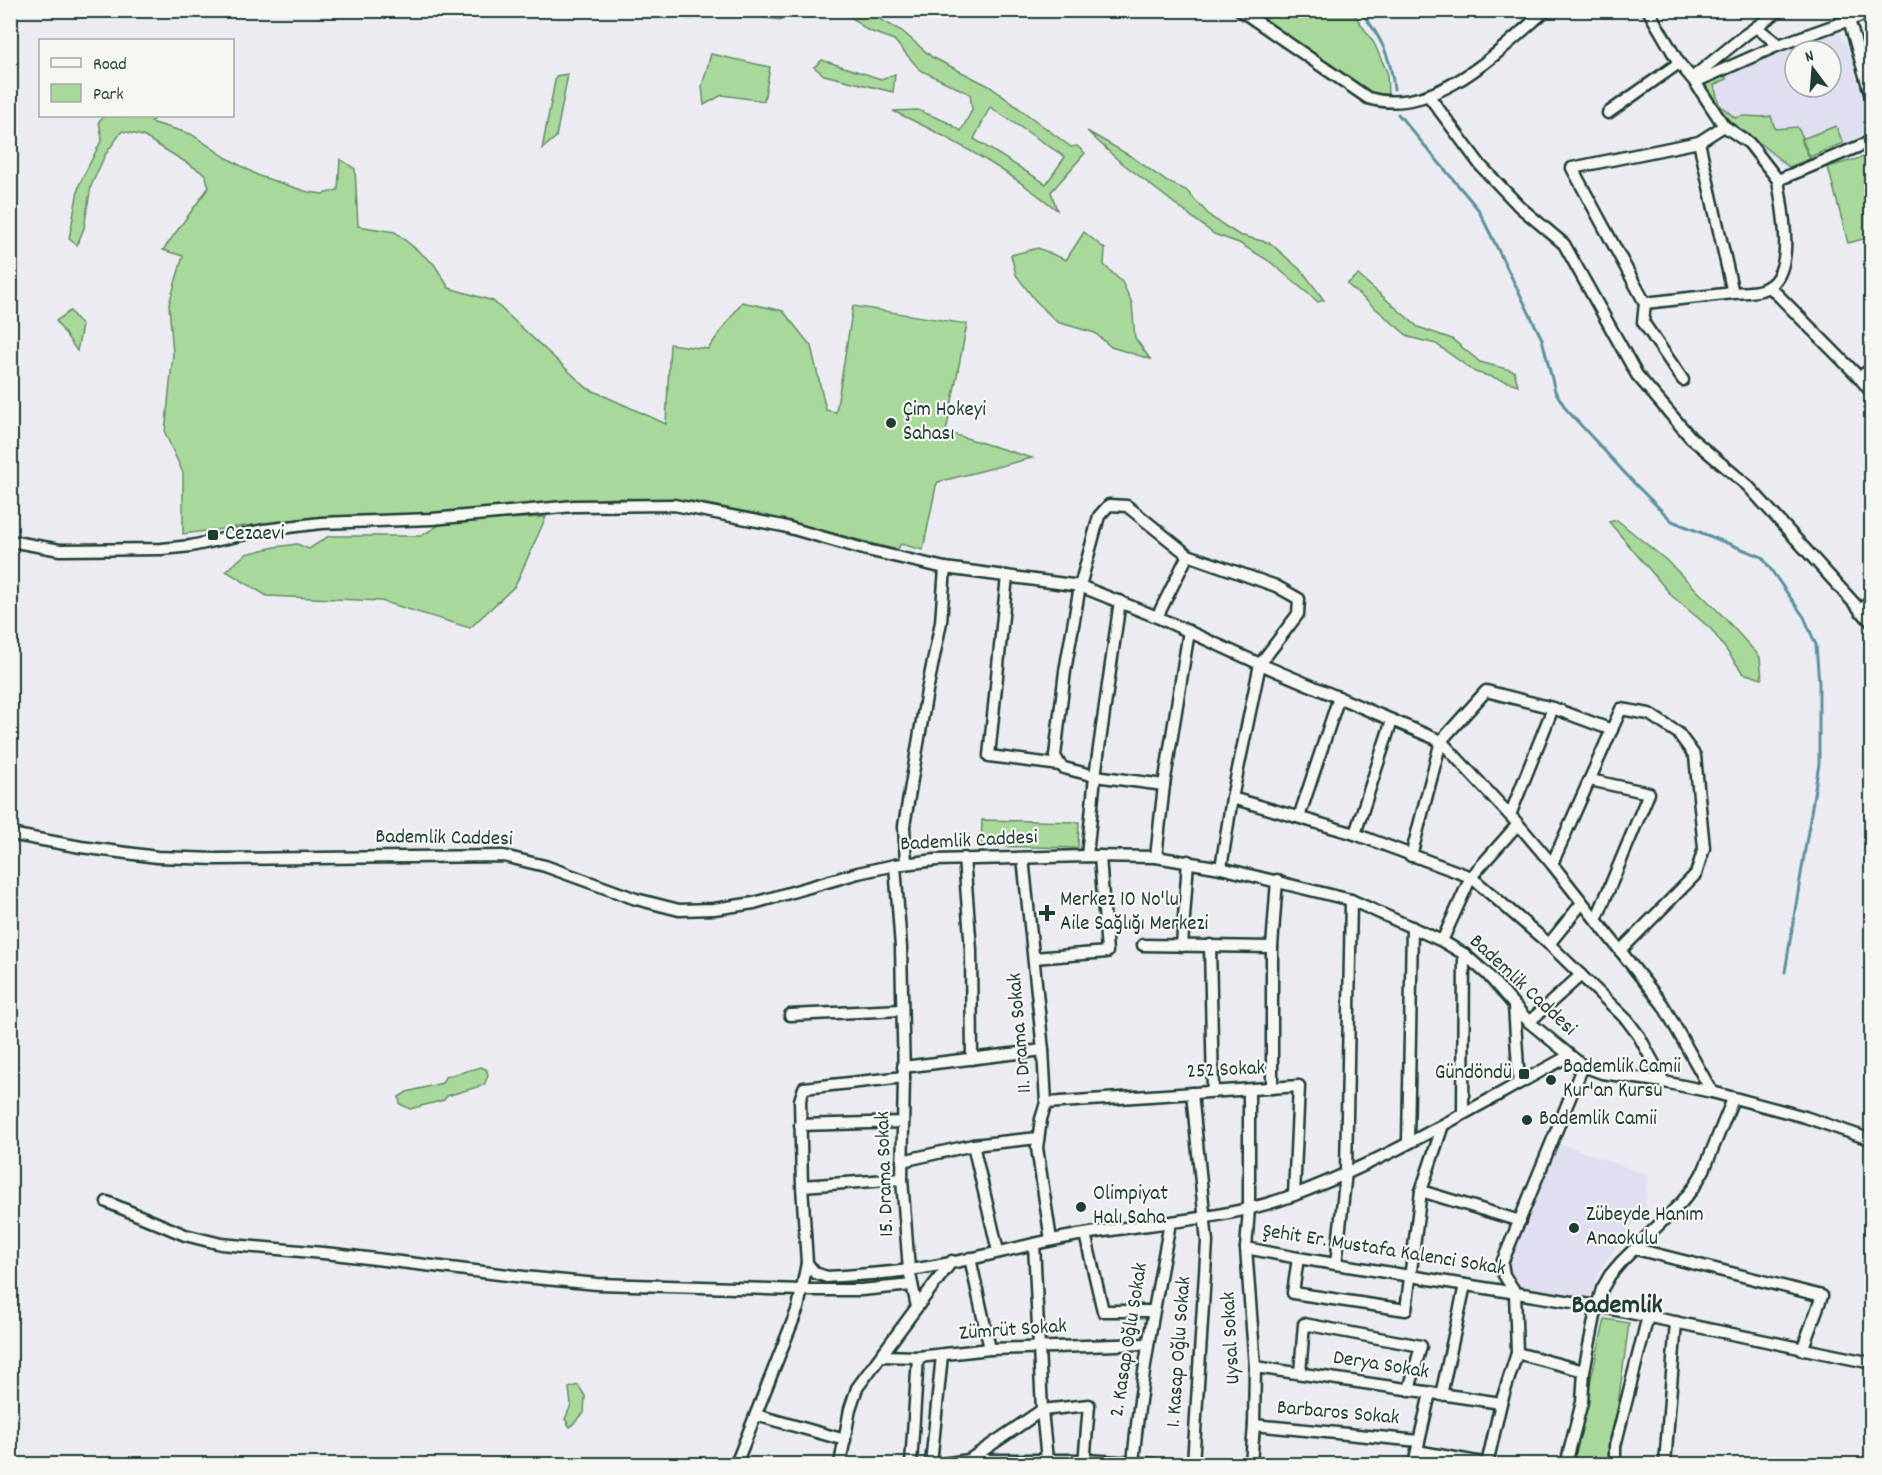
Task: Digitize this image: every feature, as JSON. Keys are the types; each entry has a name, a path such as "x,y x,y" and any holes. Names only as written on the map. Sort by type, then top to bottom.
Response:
{"street":[{"path":"1240,10 1368,98 1384,103 1428,95 1455,84 1546,10"},
{"path":"1646,303 1760,290 1769,286 1782,271 1786,255 1778,180 1749,143 1724,126 1679,63 1648,10"},
{"path":"1693,80 1756,27 1780,10"},
{"path":"1693,80 1849,15 1872,12"},
{"path":"1849,15 1872,100"},
{"path":"1756,27 1779,45"},
{"path":"1608,113 1679,63"},
{"path":"1428,95 1481,166 1520,207 1564,244 1637,375 1690,438 1748,486 1872,623"},
{"path":"1683,380 1643,322 1646,303 1572,168 1699,142 1724,126"},
{"path":"1778,180 1872,141"},
{"path":"1699,142 1733,292"},
{"path":"1769,286 1872,393"},
{"path":"1859,378 1872,369"},
{"path":"10,541 60,550 162,549 191,546 264,530 321,523 432,519 574,506 674,505 783,526 867,550 945,568 1080,586 1120,601 1441,741 1552,864 1663,1005 1712,1092"},
{"path":"1060,765 1055,751 1065,670 1080,586 1099,516 1109,505 1127,506 1188,555 1276,586 1299,598 1298,614 1260,664 1232,798 1221,868"},
{"path":"1157,617 1188,555"},
{"path":"906,863 904,826 941,622 945,568"},
{"path":"1006,576 989,756 1060,765 1095,776 1164,785"},
{"path":"1860,611 1872,600"},
{"path":"1088,856 1095,776 1120,601"},
{"path":"1156,857 1164,785 1189,631"},
{"path":"1411,856 1441,741 1486,691 1553,708 1612,730"},
{"path":"1299,818 1339,698"},
{"path":"1510,815 1553,708"},
{"path":"1552,864 1621,710 1649,714 1678,733 1695,756 1704,848 1696,874 1620,951"},
{"path":"1355,834 1392,720"},
{"path":"1590,780 1649,793 1596,920"},
{"path":"1232,798 1355,834 1471,878 1549,944 1627,1020 1639,1036 1664,1082"},
{"path":"1442,941 1471,878 1518,824"},
{"name":"Bademlik Caddesi","path":"10,834 81,847 157,857 216,859 504,856 545,867 636,899 679,910 714,909 754,903 906,863 964,858 1088,856 1156,857 1188,861 1277,880 1351,900 1442,941 1464,954 1487,974 1529,1022 1583,1066 1602,1073 1712,1092 1805,1117 1872,1140"},
{"path":"1034,958 1107,952 1100,856"},
{"path":"964,858 971,950 972,1059"},
{"name":"11. Drama Sokak","path":"1023,858 1043,1050 1046,1103 1037,1148 1051,1240"},
{"path":"1182,946 1188,861"},
{"name":"15. Drama Sokak","path":"894,865 901,948 904,1072 902,1179 909,1270 917,1307"},
{"path":"1272,1088 1272,947 1277,880"},
{"path":"1336,1264 1346,1172 1351,900"},
{"path":"1549,944 1582,903"},
{"path":"1408,1142 1412,927"},
{"path":"1143,945 1272,947"},
{"path":"1210,945 1213,1091"},
{"path":"1463,1114 1464,954"},
{"path":"1529,1022 1581,975"},
{"path":"1514,1006 1519,1083"},
{"path":"790,1015 902,1010"},
{"path":"736,1464 798,1308 807,1263 800,1125 800,1100 804,1088 972,1059 1043,1050"},
{"path":"807,1263 815,1274 827,1277 909,1270 1051,1240 1204,1218 1249,1209 1294,1195 1346,1172 1443,1125 1569,1056"},
{"path":"1487,1464 1501,1403 1517,1353 1515,1292 1504,1275 1502,1263 1583,1066"},
{"name":"252 Sokak","path":"1046,1103 1299,1086 1294,1195"},
{"name":"Uysal Sokak","path":"1249,1090 1249,1209 1246,1248 1255,1367 1251,1464"},
{"name":"1. Kasap Oğlu Sokak","path":"1192,1093 1206,1242 1192,1464"},
{"path":"1566,1464 1582,1402 1584,1371 1596,1306 1610,1275 1694,1187 1704,1170 1733,1099"},
{"path":"800,1125 903,1122"},
{"path":"1298,1258 1293,1293 1406,1310 1421,1191 1443,1125"},
{"path":"902,1161 973,1145 1038,1138"},
{"path":"973,1145 998,1251"},
{"path":"802,1186 902,1179"},
{"path":"1421,1191 1520,1221"},
{"path":"107,1202 185,1235 221,1244 334,1254 524,1277 597,1284 802,1290 861,1290 912,1285"},
{"name":"2. Kasap Oğlu Sokak","path":"1132,1464 1147,1344 1170,1223"},
{"path":"1085,1234 1103,1311 1153,1311"},
{"path":"1034,1244 1042,1410 1047,1460"},
{"name":"Şehit Er. Mustafa Kalenci Sokak","path":"1246,1248 1596,1306 1872,1364"},
{"path":"1636,1249 1822,1296 1802,1350"},
{"path":"970,1258 990,1349"},
{"path":"841,1464 850,1409 857,1388 952,1261"},
{"path":"1414,1464 1436,1394 1465,1285"},
{"path":"1615,1464 1615,1446 1648,1316"},
{"path":"1665,1464 1676,1322"},
{"path":"1300,1373 1304,1324 1421,1346 1409,1390"},
{"name":"Zümrüt Sokak","path":"882,1356 918,1357 990,1349 1147,1344"},
{"path":"1517,1353 1584,1371"},
{"path":"931,1464 942,1355"},
{"path":"911,1464 918,1357"},
{"name":"Derya Sokak","path":"1255,1367 1501,1403"},
{"path":"969,1460 1042,1410 1089,1406 1084,1462"},
{"path":"756,1415 844,1440"},
{"name":"Barbaros Sokak","path":"1254,1425 1418,1446 1487,1464"},
{"path":"942,1464 969,1460 1008,1462 1047,1460 1153,1464"}],"shaded area":[{"path":"1837,28 1846,44 1852,60 1867,113 1866,121 1861,136 1789,171 1760,147 1735,131 1733,125 1718,111 1703,87 1702,80 1783,49 1783,99 1843,99 1843,39 1808,39"},
{"name":"Zübeyde Hanım Anaokulu","path":"1553,1141 1647,1175 1645,1209 1600,1270 1588,1305 1515,1292 1504,1275 1520,1221"}],"green space":[{"path":"622,11 783,11 781,20 730,13 691,19"},
{"path":"844,11 864,11 902,31 932,57 989,86 1071,147 1077,146 1085,153 1051,192 1057,210 978,155 893,111 918,110 947,122 961,131 972,110 970,94 920,70 894,40 867,30","holes":["990,107 1065,157 1046,184 974,139"]},
{"path":"1247,11 1352,11 1374,43 1387,72 1388,97 1372,95"},
{"path":"711,54 770,67 764,101 722,95 704,105 702,86"},
{"path":"822,60 881,79 895,74 893,92 824,75 814,67"},
{"path":"568,74 556,137 542,149 556,76"},
{"path":"1724,75 1727,79 1714,85 1719,104 1735,118 1771,116 1775,129 1797,127 1810,159 1789,167 1762,145 1736,130 1732,122 1712,104 1703,81"},
{"path":"104,117 155,117 151,122 191,134 259,176 308,192 323,194 338,190 340,159 355,169 358,226 395,232 434,264 449,288 493,301 587,388 666,424 670,344 708,349 742,302 783,311 811,346 826,410 836,412 853,306 967,324 946,432 1032,458 938,482 923,550 901,544 897,550 768,516 692,501 615,498 454,513 300,519 183,534 183,473 165,433 173,354 169,304 183,256 163,250 209,187 205,174 143,136 122,131 105,155 91,186 84,228 77,245 69,239 79,185 102,139 99,121"},
{"path":"1836,126 1843,143 1810,157 1802,139"},
{"path":"1087,131 1132,157 1166,181 1186,190 1211,217 1239,235 1270,243 1303,272 1324,300 1318,302 1269,261 1239,243 1214,234 1117,159"},
{"path":"1871,155 1871,237 1848,243 1828,167"},
{"path":"1084,232 1105,249 1104,265 1122,282 1132,303 1135,338 1150,359 1111,347 1095,333 1057,322 1035,300 1016,275 1011,255 1038,248 1066,260"},
{"path":"1358,275 1418,327 1452,339 1480,362 1514,371 1518,385 1475,372 1436,344 1409,337 1347,284"},
{"path":"70,311 82,326 77,351 56,321"},
{"path":"546,517 515,586 470,628 381,601 267,596 226,571 246,554 297,544 309,549 329,536 421,536 444,522"},
{"path":"1617,520 1666,560 1721,614 1760,657 1762,679 1743,673 1711,629 1672,596 1609,522"},
{"path":"982,820 1079,822 1078,848 981,846"},
{"path":"481,1067 487,1070 488,1076 484,1085 447,1096 444,1100 410,1109 400,1104 399,1097 407,1092 442,1083 445,1077"},
{"path":"1605,1319 1629,1323 1610,1464 1571,1464"},
{"path":"578,1385 585,1396 584,1413 570,1427 565,1419 571,1405 569,1388"}],"waterway":[{"path":"1360,10 1387,56 1394,89"},
{"path":"1398,114 1478,209 1542,339 1555,391 1566,409 1672,521 1762,557 1804,617 1816,645 1819,683 1819,764 1785,972"}],"place":[{"name":"Çim Hokeyi Sahası","path":"891,423"},
{"name":"Cezaevi","path":"213,535"},
{"name":"Merkez 10 No'lu Aile Sağlığı Merkezi","path":"1047,913"},
{"name":"Gündöndü","path":"1524,1074"},
{"name":"Bademlik Camii Kur'an Kursu","path":"1551,1080"},
{"name":"Bademlik Camii","path":"1527,1120"},
{"name":"Olimpiyat Halı Saha","path":"1081,1207"},
{"name":"Zübeyde Hanım Anaokulu","path":"1574,1228"}],"district":[{"name":"Bademlik","path":"1617,1306"}]}
